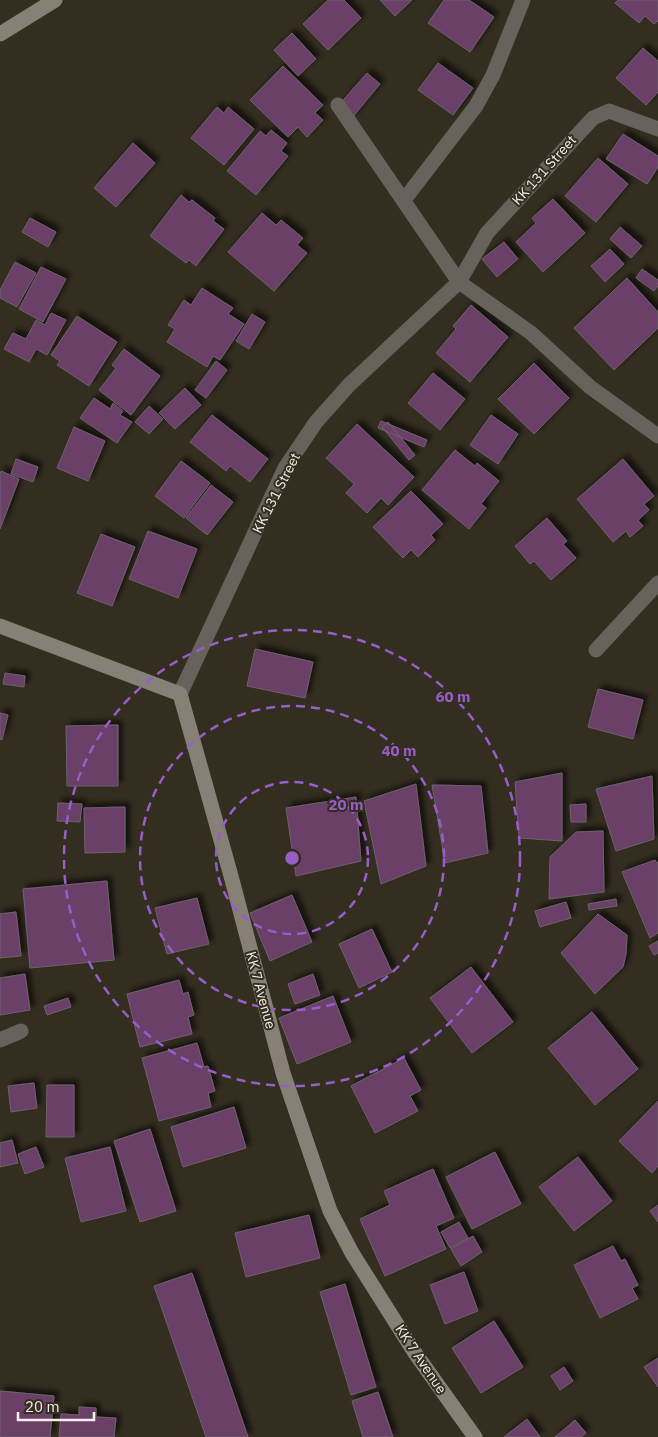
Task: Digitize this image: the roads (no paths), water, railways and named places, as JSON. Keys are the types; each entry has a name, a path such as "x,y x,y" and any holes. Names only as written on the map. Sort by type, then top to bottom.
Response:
{"street":[{"path":"0,34 55,0"},
{"path":"404,200 476,106 494,75 523,0"},
{"path":"338,105 460,282 531,333 590,387 658,436"},
{"name":"KK 131 Street","path":"180,694 285,468 316,422 349,385 460,282 487,234 593,118 609,111 658,128"},
{"path":"596,650 658,583"},
{"path":"0,626 180,694"},
{"name":"KK 7 Avenue","path":"180,694 283,1073 330,1211 352,1253 415,1353 474,1437"},
{"path":"0,1040 21,1031"}]}
